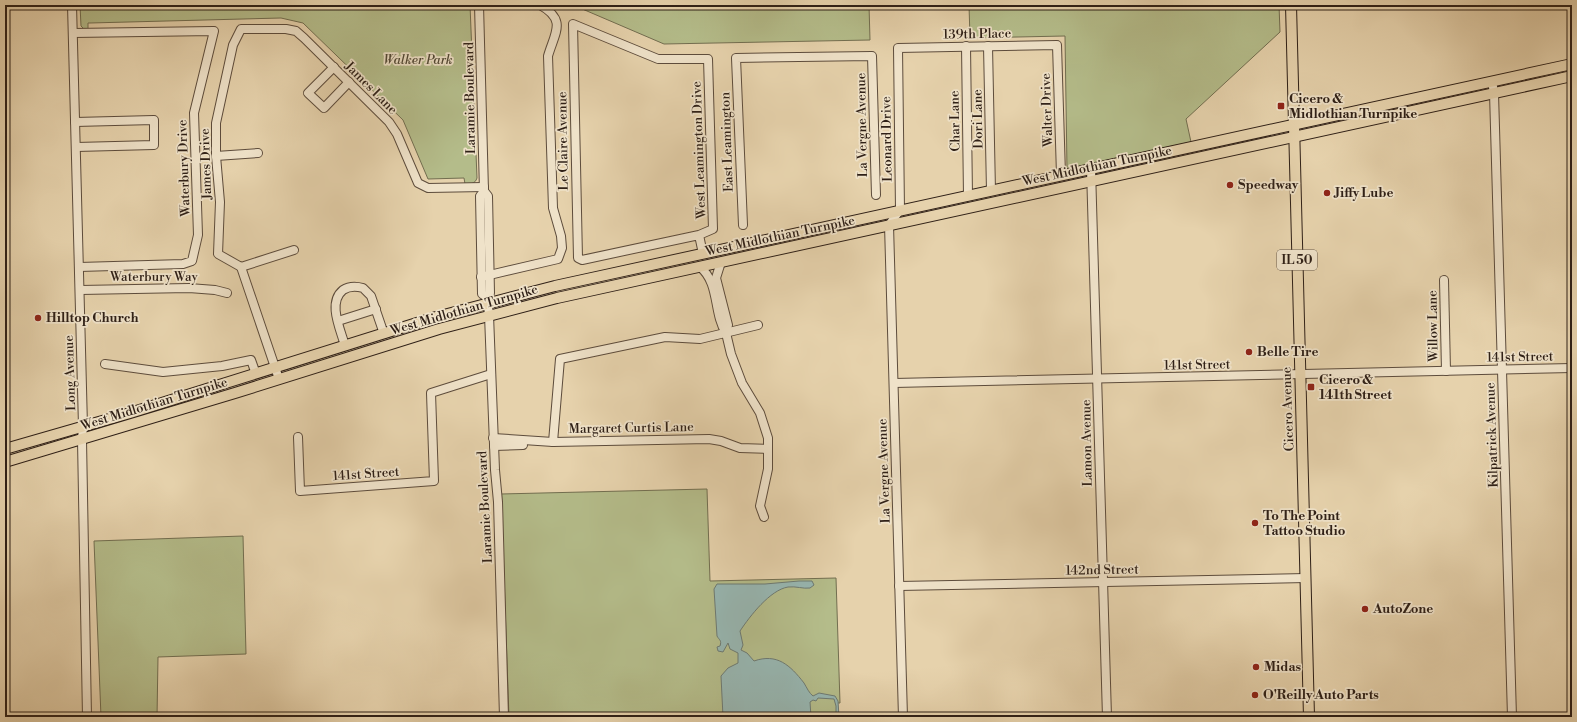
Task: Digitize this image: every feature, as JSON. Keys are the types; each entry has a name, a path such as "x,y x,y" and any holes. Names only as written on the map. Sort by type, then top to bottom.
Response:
{"main road":[{"name":"Cicero Avenue","path":"1291,5 1309,717"},
{"name":"West Midlothian Turnpike","path":"5,449 256,374 487,300 1572,64"},
{"name":"West Midlothian Turnpike","path":"5,462 82,440 439,329 557,298 1572,76"},
{"path":"703,254 705,266"}],"street":[{"name":"Long Avenue","path":"72,5 83,426 87,717"},
{"name":"Laramie Boulevard","path":"480,5 484,189 488,196 485,276 490,293 487,300 498,502 504,717"},
{"path":"485,276 558,259 562,248 561,236 553,208 548,56 556,34 557,22 551,12 540,5"},
{"name":"Le Claire Avenue","path":"699,235 582,260 578,258 573,24 658,60 708,59"},
{"name":"James Lane","path":"241,29 286,29 296,31 389,122 397,134 418,183 428,188 484,189"},
{"name":"James Drive","path":"241,29 232,46 216,123 216,156 220,202 218,254 241,267"},
{"name":"Waterbury Drive","path":"72,34 214,31 194,113 198,235 192,261 183,264 79,267"},
{"name":"139th Place","path":"898,48 1057,45"},
{"name":"Walter Drive","path":"1057,45 1061,175"},
{"name":"Char Lane","path":"966,46 968,196"},
{"name":"Dori Lane","path":"988,46 991,191"},
{"name":"Leonard Drive","path":"898,48 900,210"},
{"name":"East Leamington","path":"743,225 736,58 872,56"},
{"name":"La Vergne Avenue","path":"872,56 876,194"},
{"name":"West Leamington Drive","path":"703,254 699,235 714,229 708,59"},
{"path":"334,67 308,93 324,108 349,82"},
{"name":"Kilpatrick Avenue","path":"1492,81 1494,93 1512,717"},
{"path":"75,122 154,120 154,146 76,148"},
{"path":"216,156 258,154"},
{"name":"Lamon Avenue","path":"1091,169 1098,379 1106,717"},
{"path":"889,225 900,210"},
{"name":"La Vergne Avenue","path":"889,225 903,717"},
{"path":"279,379 241,267 294,250"},
{"path":"721,262 716,278 728,325 726,333"},
{"path":"705,266 706,272 711,281 721,326 726,333 737,371 765,426 768,449 767,479 760,506 764,517"},
{"name":"Willow Lane","path":"1444,280 1446,371"},
{"path":"345,346 336,313 337,296 345,289 350,287 357,286 367,291 371,296 384,334"},
{"name":"Waterbury Way","path":"80,290 194,288 227,293"},
{"path":"338,321 376,309"},
{"path":"553,442 560,359 665,337 694,340 758,325"},
{"path":"105,364 164,372 222,366 251,360 256,374"},
{"name":"141st Street","path":"894,383 1572,368"},
{"name":"141st Street","path":"298,436 300,491 434,481 431,393 491,374"},
{"name":"Margaret Curtis Lane","path":"494,442 546,445 553,442 703,439 721,441 748,449 768,449"},
{"name":"142nd Street","path":"899,586 1306,578"}],"green space":[{"name":"Walker Park","path":"80,5 470,5 477,178 469,184 465,184 464,178 428,179 403,120 303,23 281,18 88,23 88,29 84,29 81,26"},
{"path":"573,5 869,5 870,40 664,44"},
{"path":"969,5 1279,5 1280,32 1186,119 1191,142 1067,169 1065,36 970,38"},
{"path":"707,489 710,581 836,578 840,703 837,703 837,717 509,717 501,494"},
{"path":"243,536 246,654 158,657 157,717 101,717 94,541"}],"water":[{"path":"812,581 814,585 810,588 788,587 781,589 761,604 740,631 743,645 741,650 747,653 754,661 770,659 782,662 794,671 813,696 819,693 835,696 838,701 839,717 836,717 836,706 834,699 818,698 816,701 813,700 810,702 811,717 723,717 721,676 728,668 738,663 738,653 730,649 728,643 723,652 718,651 717,647 720,646 721,642 717,636 714,589 717,584 765,584"}],"place":[{"name":"Cicero & Midlothian Turnpike","path":"1281,106"},
{"name":"Speedway","path":"1230,185"},
{"name":"Jiffy Lube","path":"1327,193"},
{"name":"Hilltop Church","path":"38,318"},
{"name":"Belle Tire","path":"1249,352"},
{"name":"Cicero & 141th Street","path":"1311,387"},
{"name":"To The Point Tattoo Studio","path":"1255,523"},
{"name":"AutoZone","path":"1365,609"},
{"name":"Midas","path":"1256,667"},
{"name":"O'Reilly Auto Parts","path":"1255,695"}]}
